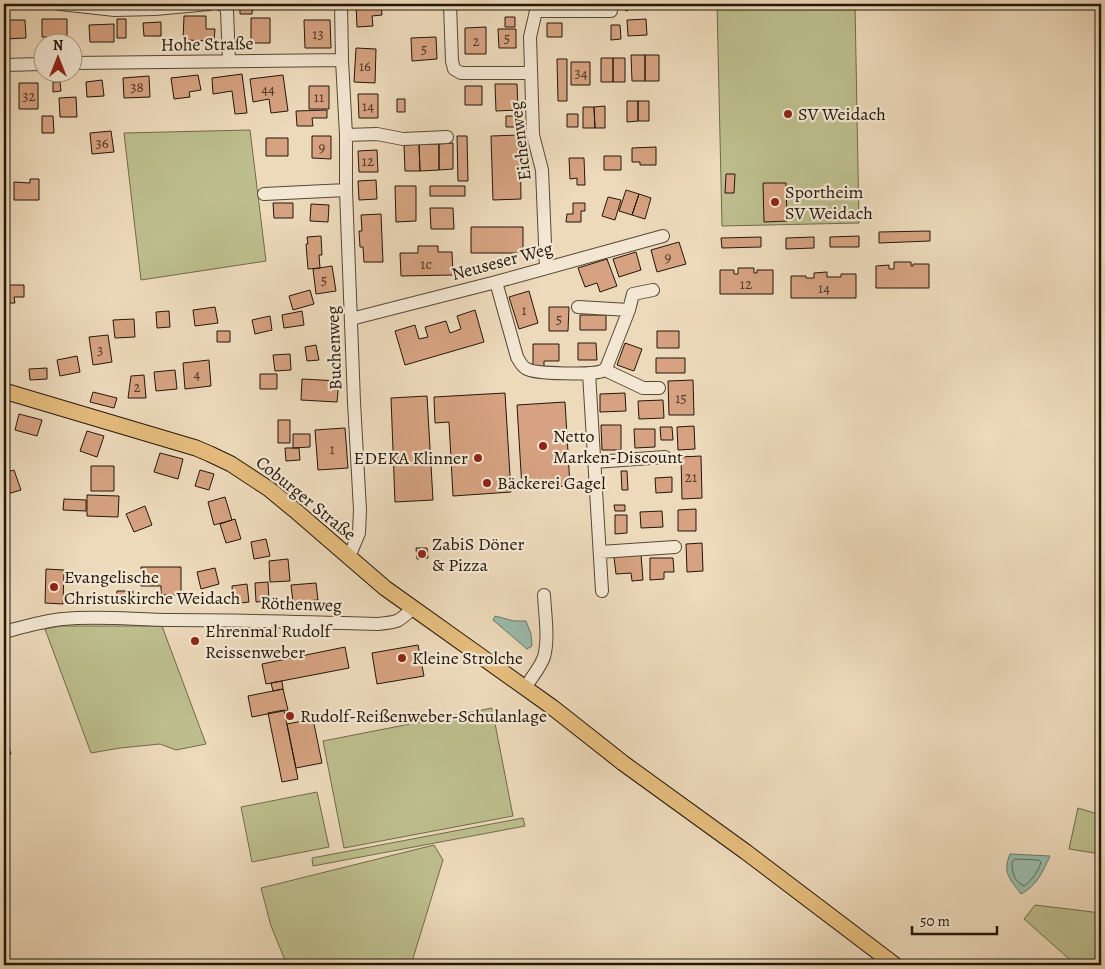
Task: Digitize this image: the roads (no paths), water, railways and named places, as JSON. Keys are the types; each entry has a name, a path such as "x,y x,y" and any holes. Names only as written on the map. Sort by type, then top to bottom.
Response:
{"main road":[{"name":"Coburger Straße","path":"4,391 196,448 249,475 270,489 385,588 552,707 895,965"}],"street":[{"path":"60,4 115,10 155,9 209,4"},
{"path":"220,4 225,6 227,11 229,61"},
{"name":"Buchenweg","path":"341,4 346,190 360,510 359,533 349,557"},
{"path":"450,4 452,61 454,69 461,73 531,72"},
{"name":"Eichenweg","path":"546,268 542,170 533,135 530,37 536,7 610,11"},
{"name":"Hohe Straße","path":"82,63 342,60"},
{"path":"4,65 32,64"},
{"path":"346,135 377,134 403,139 447,137"},
{"path":"264,194 346,190"},
{"name":"Neuseser Weg","path":"351,319 496,282 663,236"},
{"path":"496,282 522,366 531,371 549,374 589,373 605,370 643,388 659,388"},
{"path":"605,370 629,310 633,294 653,290"},
{"path":"578,307 629,310"},
{"path":"589,373 602,591"},
{"path":"594,462 665,457"},
{"path":"600,552 675,547"},
{"path":"525,688 540,666 544,655 546,637 544,595"},
{"name":"Röthenweg","path":"4,632 61,619 87,617 378,624 401,620 413,608"}],"water":[{"path":"495,616 514,621 526,621 531,634 532,646 527,649 493,620"},
{"path":"1010,854 1050,856 1042,873 1027,891 1021,894 1008,876 1007,866"}],"place":[{"name":"SV Weidach","path":"788,114"},
{"name":"Sportheim SV Weidach","path":"775,202"},
{"name":"Netto Marken-Discount","path":"543,446"},
{"name":"EDEKA Klinner","path":"478,458"},
{"name":"Bäckerei Gagel","path":"487,483"},
{"name":"ZabiS Döner & Pizza","path":"422,554"},
{"name":"Evangelische Christuskirche Weidach","path":"54,587"},
{"name":"Ehrenmal Rudolf Reissenweber","path":"195,641"},
{"name":"Kleine Strolche","path":"402,658"},
{"name":"Rudolf-Reißenweber-Schulanlage","path":"290,716"}]}
